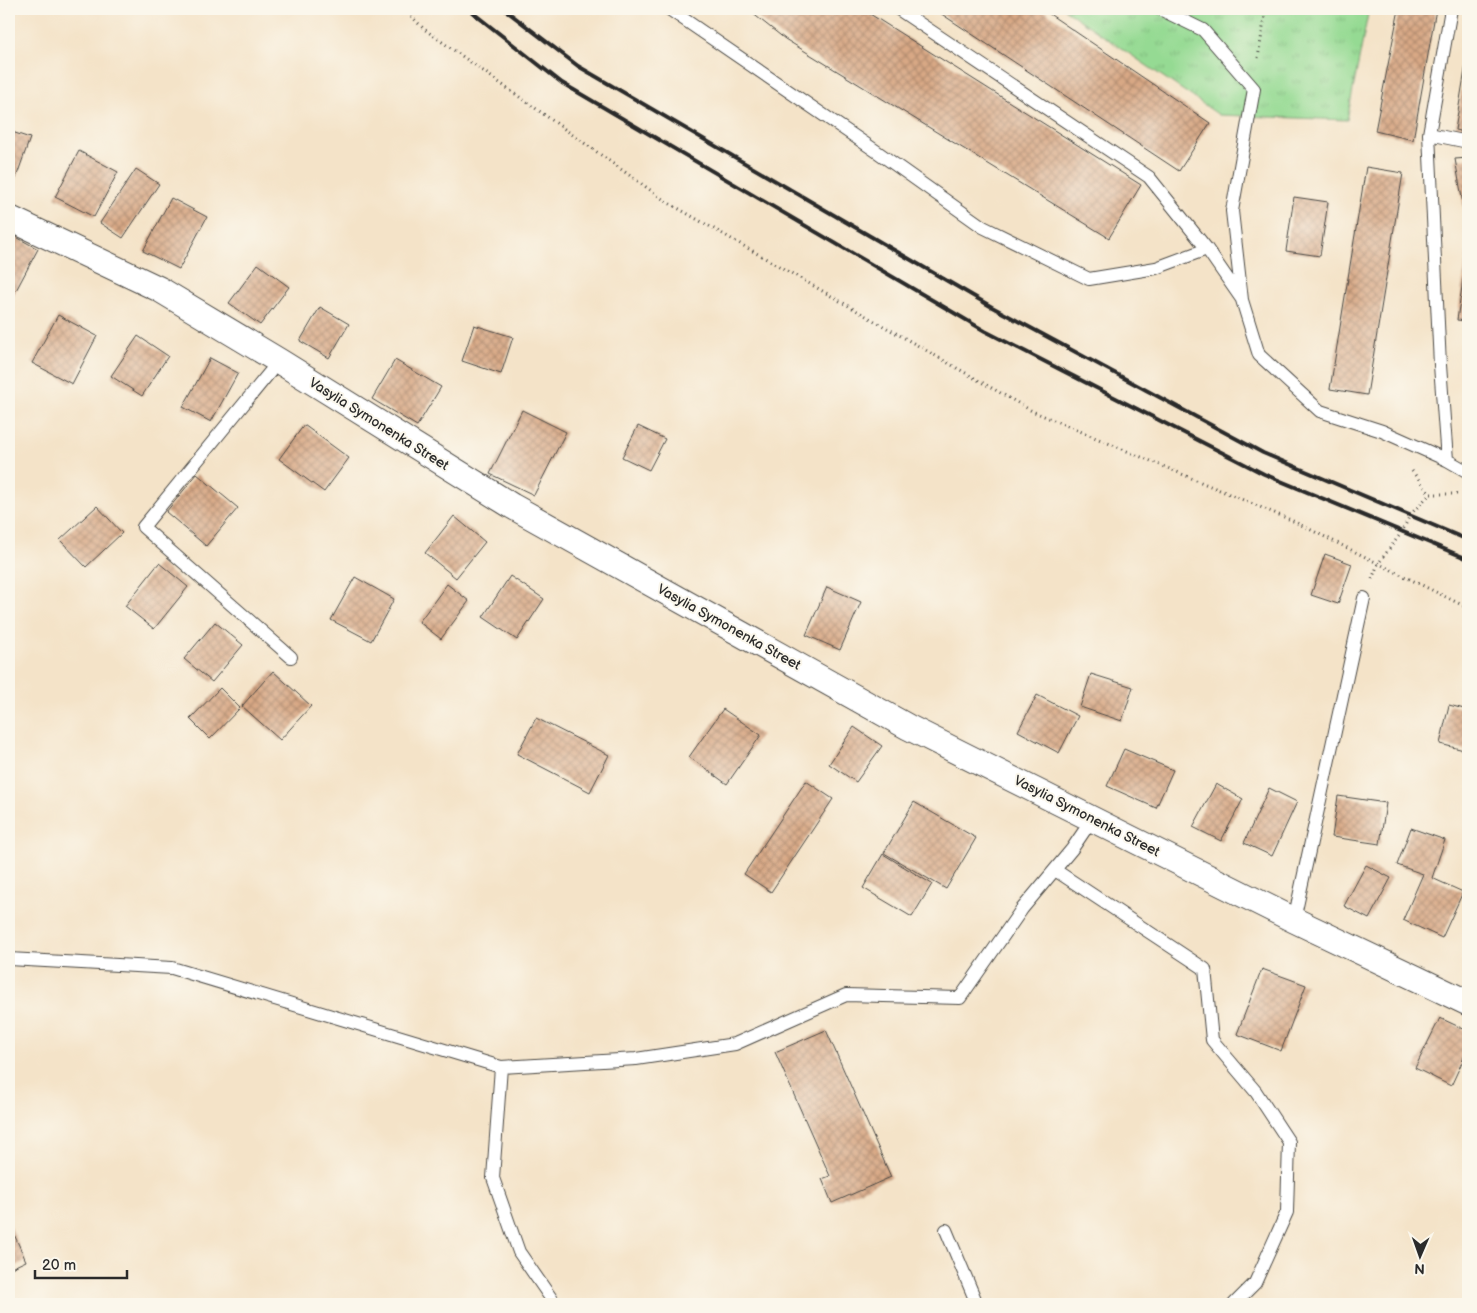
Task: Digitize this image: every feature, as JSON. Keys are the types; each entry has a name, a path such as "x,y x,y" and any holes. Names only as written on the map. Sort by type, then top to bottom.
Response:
{"street":[{"name":"Vasylia Symonenka Street","path":"9,218 159,289 279,361 512,506 908,727 1294,920 1468,1003"}],"lane":[{"path":"669,9 876,150 983,227 1089,279 1156,268 1207,250"},
{"path":"898,9 1149,177 1207,250 1242,300"},
{"path":"1160,9 1203,30 1254,89 1232,211 1242,300 1259,355 1320,411 1382,431 1447,460 1468,472"},
{"path":"1447,460 1440,365 1429,134 1451,9"},
{"path":"1429,134 1468,142"},
{"path":"279,361 143,527 291,658"},
{"path":"1294,920 1364,598"},
{"path":"9,960 172,968 502,1067 636,1059 735,1044 846,995 960,998 1022,909 1072,849 1093,818"},
{"path":"1055,870 1205,969 1212,1040 1256,1092 1289,1142 1287,1212 1255,1283 1234,1304"},
{"path":"502,1067 493,1178 519,1252 556,1304"},
{"path":"946,1230 977,1304"}],"path":[{"path":"404,9 424,29 667,202 1032,411 1291,520 1468,608"},
{"path":"1254,89 1266,9"},
{"path":"1364,598 1378,564 1402,532 1410,515 1430,494 1468,494"}],"green space":[{"path":"1064,9 1369,9 1347,120 1219,115"}],"building":[{"path":"747,9 862,9 1141,185 1109,238 785,39"},
{"path":"934,9 1042,9 1210,123 1179,171"},
{"path":"1399,9 1436,9 1413,140 1375,131"},
{"path":"1468,58 1468,133 1455,130"},
{"path":"9,131 30,138 16,178 9,175"},
{"path":"79,151 118,172 94,217 55,197"},
{"path":"1468,158 1468,226 1467,226 1455,159"},
{"path":"1366,167 1403,173 1367,395 1330,389"},
{"path":"136,169 159,184 123,238 100,223"},
{"path":"1294,197 1328,202 1320,256 1286,251"},
{"path":"171,198 207,217 179,269 143,251"},
{"path":"9,233 38,249 12,298 9,296"},
{"path":"1468,253 1468,321 1457,320"},
{"path":"258,264 289,287 260,325 229,303"},
{"path":"320,307 349,324 329,358 300,341"},
{"path":"58,315 97,336 72,384 32,363"},
{"path":"474,325 513,337 501,374 462,361"},
{"path":"138,336 168,356 142,396 111,376"},
{"path":"210,358 238,373 211,422 183,407"},
{"path":"395,360 441,387 417,426 372,399"},
{"path":"522,410 566,432 534,495 490,474"},
{"path":"304,425 349,458 324,492 279,459"},
{"path":"638,426 665,439 649,470 622,457"},
{"path":"197,474 238,508 206,546 166,512"},
{"path":"97,506 122,533 86,567 60,540"},
{"path":"454,516 485,542 456,578 425,553"},
{"path":"1325,554 1352,564 1338,604 1311,595"},
{"path":"159,563 188,587 154,629 125,606"},
{"path":"510,576 544,599 517,640 483,617"},
{"path":"355,577 394,599 371,641 331,620"},
{"path":"447,584 469,601 441,639 419,622"},
{"path":"827,587 861,602 840,650 806,635"},
{"path":"215,622 243,645 212,682 184,659"},
{"path":"273,671 311,706 280,740 242,706"},
{"path":"1091,674 1133,687 1122,721 1080,707"},
{"path":"220,688 240,708 210,739 190,719"},
{"path":"1037,695 1078,716 1059,753 1018,731"},
{"path":"1449,705 1468,710 1468,751 1440,744"},
{"path":"723,709 761,735 727,784 689,757"},
{"path":"536,718 609,755 590,792 517,754"},
{"path":"854,727 882,746 856,782 829,764"},
{"path":"1124,749 1173,770 1156,808 1107,786"},
{"path":"806,781 833,799 771,892 744,874"},
{"path":"1216,784 1243,799 1221,841 1193,827"},
{"path":"1269,788 1297,802 1272,856 1244,843"},
{"path":"1338,796 1386,803 1380,844 1332,837"},
{"path":"914,802 976,838 946,889 884,853"},
{"path":"1411,828 1445,840 1432,878 1463,892 1442,938 1403,920 1423,874 1397,865"},
{"path":"883,854 932,884 912,917 863,888"},
{"path":"1366,865 1391,878 1369,919 1344,906"},
{"path":"1262,969 1306,985 1281,1051 1237,1034"},
{"path":"1440,1018 1468,1031 1468,1049 1451,1086 1415,1068"},
{"path":"826,1030 891,1177 832,1203 822,1179 830,1176 775,1052"},
{"path":"9,1223 26,1261 9,1269"}],"railway":[{"path":"468,9 562,83 985,331 1264,474 1468,559"},
{"path":"504,9 578,66 992,307 1263,453 1468,540"}]}
